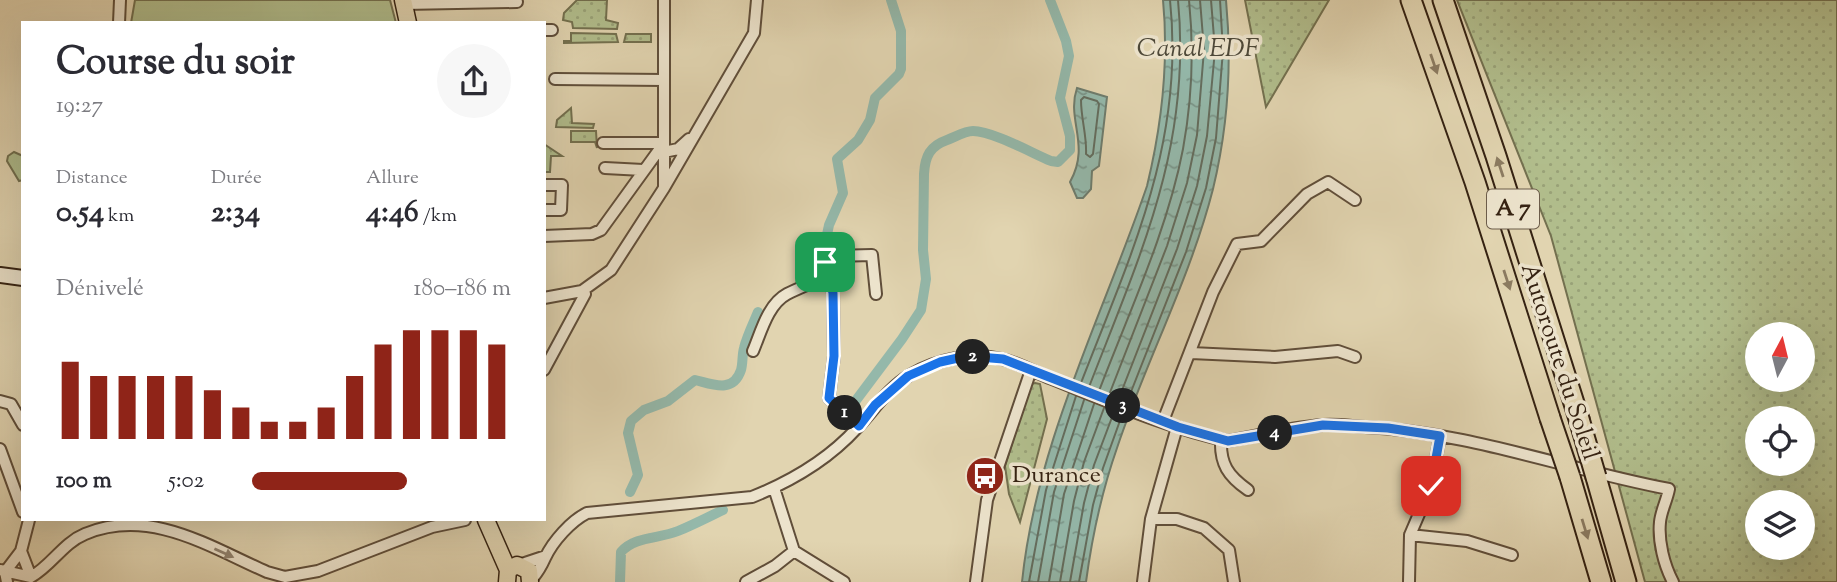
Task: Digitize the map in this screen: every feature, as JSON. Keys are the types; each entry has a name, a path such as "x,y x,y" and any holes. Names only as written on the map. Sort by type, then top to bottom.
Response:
{"highway":[{"name":"Autoroute du Soleil","path":"1411,0 1475,182 1601,582"},
{"name":"Autoroute du Soleil","path":"1443,0 1496,156 1579,419 1626,582"}],"main road":[{"path":"403,2 408,21"},
{"path":"487,521 513,570"},
{"path":"492,521 513,570"},
{"path":"513,570 529,570 530,582"}],"street":[{"path":"119,21 120,0"},
{"path":"664,0 664,188"},
{"path":"546,298 582,291 611,270 664,188 754,33 757,0"},
{"path":"403,2 517,2"},
{"path":"555,79 664,80"},
{"path":"603,143 678,149 694,134"},
{"path":"546,236 592,234 601,230 643,170 664,148"},
{"path":"605,168 643,170"},
{"path":"1163,421 1213,292 1237,244 1261,241 1307,194 1328,182 1355,200"},
{"path":"546,185 562,185 561,210 546,209"},
{"path":"859,426 829,398 834,356 833,293 825,262 832,256 872,255 876,294"},
{"path":"0,275 21,278"},
{"path":"753,351 771,309 785,295 828,275"},
{"path":"546,366 585,294"},
{"path":"1191,353 1275,357 1338,351 1355,358"},
{"path":"530,582 546,556 578,517 587,513 752,498 824,460 859,426 875,405 908,376 940,362 967,356 1003,359 1178,427 1221,440 1323,425 1388,428 1535,456 1629,482 1669,489 1660,518 1659,538 1673,582"},
{"path":"976,582 987,500 1031,370"},
{"path":"0,401 11,404 21,422"},
{"path":"1143,582 1151,519 1178,427"},
{"path":"1408,582 1410,535 1431,486 1440,436"},
{"path":"1221,440 1223,461 1233,479 1248,490"},
{"path":"0,449 21,507"},
{"path":"774,488 794,551 844,582"},
{"path":"1151,519 1177,519 1204,528 1228,551 1234,582"},
{"path":"4,575 21,551 28,521"},
{"path":"4,575 31,577 42,571 71,541 86,533 123,525 168,528 267,572 285,577 318,571 432,527 460,521"},
{"path":"1410,535 1466,541 1512,555"},
{"path":"21,551 31,577"},
{"path":"746,582 775,566 794,551"},
{"path":"513,570 546,556"}],"green space":[{"path":"135,0 390,0 395,21 131,21"},
{"path":"577,0 607,0 606,20 618,23 617,29 573,28 572,22 563,20 564,13"},
{"path":"1245,0 1329,0 1266,107"},
{"path":"1457,0 1837,0 1837,582 1645,582 1551,236"},
{"path":"571,33 616,34 618,42 564,43 571,41"},
{"path":"626,34 651,34 651,42 624,42"},
{"path":"571,108 572,123 594,124 593,128 556,127 557,120"},
{"path":"571,131 596,131 597,148 595,142 571,142"},
{"path":"546,145 562,156 551,156 550,172 546,172"},
{"path":"14,152 21,155 21,180 7,161 8,156"},
{"path":"1031,384 1040,384 1047,419 1020,522 1009,494 1005,466"}],"water":[{"name":"Canal EDF","path":"1163,0 1226,0 1229,47 1227,95 1213,189 1180,288 1112,464 1098,514 1086,582 1022,582 1041,480 1056,430 1147,186 1163,93"},
{"path":"1077,88 1107,97 1099,166 1092,171 1091,189 1083,198 1077,198 1070,182 1076,169 1079,144 1074,111"}],"waterway":[{"path":"824,249 829,225 843,193 837,159 858,140 870,120 875,98 901,69 901,31 891,0"},
{"path":"848,411 921,310 926,279 923,250 924,174 927,157 933,149 941,142 973,131 1001,138 1051,161 1058,162 1070,150 1070,136 1060,98 1069,56 1050,0"},
{"path":"630,492 638,475 628,433 631,421 644,410 668,401 695,380 715,385 733,382 741,370 745,344 758,312"},
{"path":"620,582 621,552 627,547 640,540 671,534 723,510"}],"place":[{"name":"Durance","path":"985,476"}],"route":[{"path":"825,262 833,293 834,356 829,398 859,426 875,405 908,376 940,362 967,356 1003,359 1178,427 1228,441 1323,425 1388,428 1440,436 1431,486"}]}
